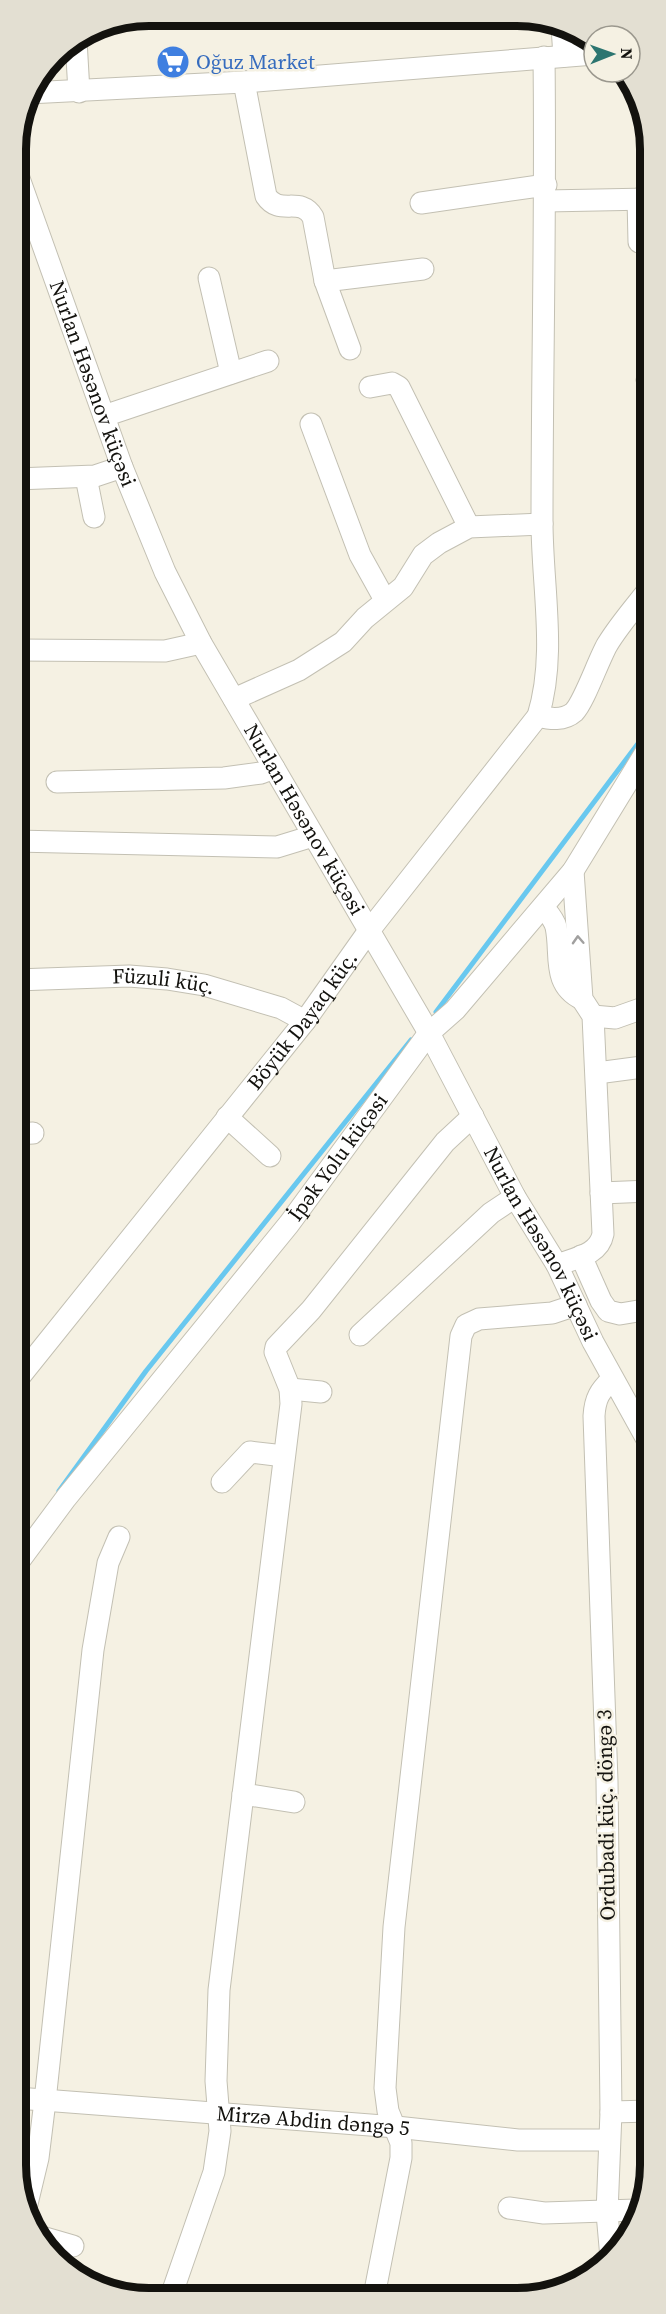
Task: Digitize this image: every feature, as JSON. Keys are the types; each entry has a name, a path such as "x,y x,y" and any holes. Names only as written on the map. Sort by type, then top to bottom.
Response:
{"street":[{"path":"560,34 554,57 546,193 542,524 548,664 546,691 538,716 558,718 574,712 581,703 589,679 607,646 640,601"},
{"path":"77,49 79,92"},
{"path":"39,93 244,82 582,55"},
{"path":"244,82 266,196 271,203 279,206 302,206 308,209 313,217 325,280 350,348"},
{"path":"421,203 546,193 640,199"},
{"name":"Nurlan Həsənov küçəsi","path":"26,198 122,467 150,538 201,643 429,1034 515,1197 557,1265 612,1379 640,1428"},
{"path":"639,242 640,231"},
{"path":"325,280 423,269"},
{"path":"209,278 231,373"},
{"path":"104,416 268,361"},
{"path":"370,387 392,383 399,387 469,527"},
{"path":"311,424 360,555 385,600"},
{"path":"26,479 86,477 104,474 122,467"},
{"path":"86,477 94,517"},
{"path":"234,699 300,670 326,655 411,579 423,555 439,543 469,527 542,524"},
{"path":"26,650 165,651 201,643"},
{"name":"Böyük Dayaq küç.","path":"26,1369 304,1021 368,932 538,716"},
{"path":"57,782 224,778 261,773 274,768"},
{"name":"İpək Yolu küçəsi","path":"26,1552 66,1498 289,1224 429,1034 455,1010 573,871 640,772"},
{"path":"26,841 277,847 313,836"},
{"path":"557,1265 596,1250 601,1243 597,1073 587,1007 573,871"},
{"path":"543,907 556,928 558,966 569,990 587,1007 615,1018 640,1009"},
{"name":"Füzuli küç.","path":"26,980 129,976 166,979 204,986 281,1008 304,1021"},
{"path":"597,1073 640,1067"},
{"path":"174,2288 214,2172 220,2113 216,2081 219,1990 289,1424 290,1389 276,1359 276,1347 311,1310 445,1142 473,1116"},
{"path":"227,1117 270,1156"},
{"path":"601,1193 640,1191"},
{"path":"360,1335 491,1213 515,1197"},
{"path":"581,1256 608,1311 620,1314 640,1311"},
{"path":"376,2288 401,2158 401,2143 388,2111 385,2088 394,1927 461,1336 466,1325 479,1319 552,1313 576,1305"},
{"name":"Ordubadi küç. döngə 3","path":"610,2247 607,2213 611,2112 606,1781 594,1416 595,1400 599,1392 612,1379"},
{"path":"290,1389 321,1392"},
{"path":"222,1482 250,1452 284,1456"},
{"path":"29,2194 38,2158 45,2101 93,1650 108,1563 119,1537"},
{"path":"243,1794 294,1802"},
{"name":"Mirzə Abdin dəngə 5","path":"26,2099 396,2127 518,2140 609,2140"},
{"path":"611,2112 640,2111"},
{"path":"509,2208 544,2213 607,2213 632,2210"},
{"path":"51,2239 73,2246"}],"waterway":[{"path":"436,1012 640,741"},
{"path":"59,1491 146,1371 411,1040"}],"place":[{"name":"Oğuz Market","path":"173,62"}]}
